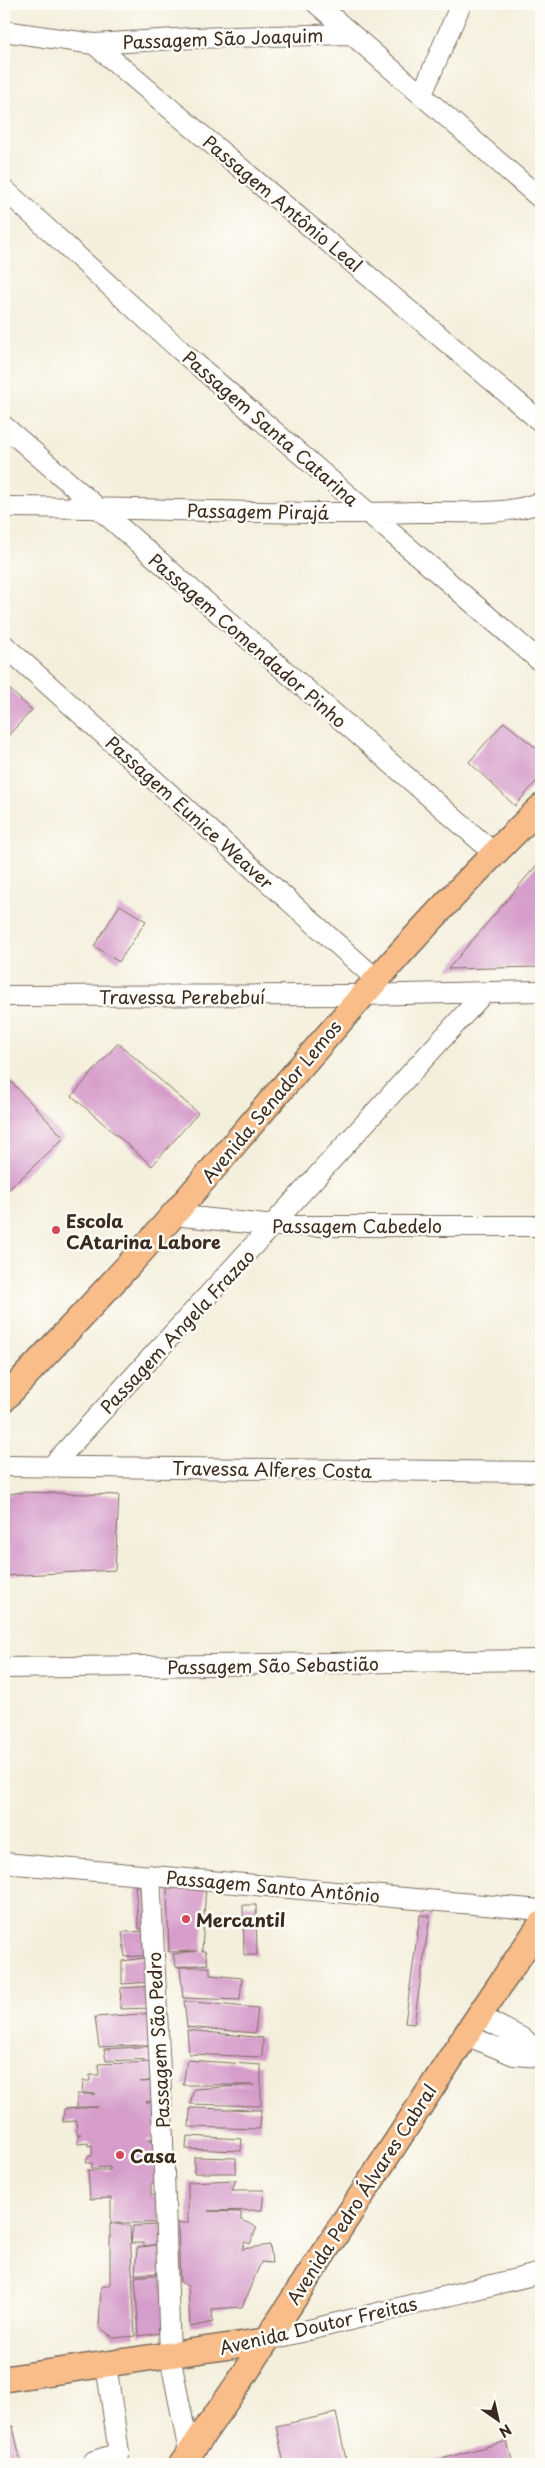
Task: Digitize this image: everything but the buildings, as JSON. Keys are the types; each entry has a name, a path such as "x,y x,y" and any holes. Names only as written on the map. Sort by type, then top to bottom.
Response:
{"main road":[{"name":"Avenida Senador Lemos","path":"4,1399 174,1215 368,987 494,853 541,807"},
{"name":"Avenida Pedro Álvares Cabral","path":"185,2458 240,2381 264,2341 472,2025 541,1924"},
{"name":"Avenida Doutor Freitas","path":"4,2379 264,2341"}],"street":[{"path":"317,4 541,199"},
{"path":"422,94 461,4"},
{"path":"4,31 94,44"},
{"name":"Passagem São Joaquim","path":"94,44 192,38 351,34"},
{"name":"Passagem Antônio Leal","path":"94,44 541,422"},
{"name":"Passagem Santa Catarina","path":"4,189 180,350 541,662"},
{"name":"Passagem Comendador Pinho","path":"4,426 95,508 494,853"},
{"name":"Passagem Pirajá","path":"4,508 372,514 488,512 520,509 541,502"},
{"name":"Passagem Eunice Weaver","path":"4,645 368,987"},
{"name":"Travessa Perebebuí","path":"4,996 368,987 484,993 541,991"},
{"name":"Passagem Angela Frazao","path":"51,1467 274,1226 484,993"},
{"name":"Passagem Cabedelo","path":"174,1215 274,1226 541,1226"},
{"name":"Travessa Alferes Costa","path":"4,1466 541,1472"},
{"name":"Passagem São Sebastião","path":"4,1668 541,1660"},
{"name":"Passagem Santo Antônio","path":"4,1863 541,1910"},
{"name":"Passagem São Pedro","path":"150,1875 162,2102 170,2356 185,2458"},
{"path":"472,2025 514,2055 541,2056"},
{"name":"Avenida Doutor Freitas","path":"264,2341 541,2273"},
{"path":"94,2464 94,2461 119,2453 106,2364"}],"place":[{"name":"Escola CAtarina Labore","path":"56,1230"},
{"name":"Mercantil","path":"186,1919"},
{"name":"Casa","path":"120,2155"}]}
